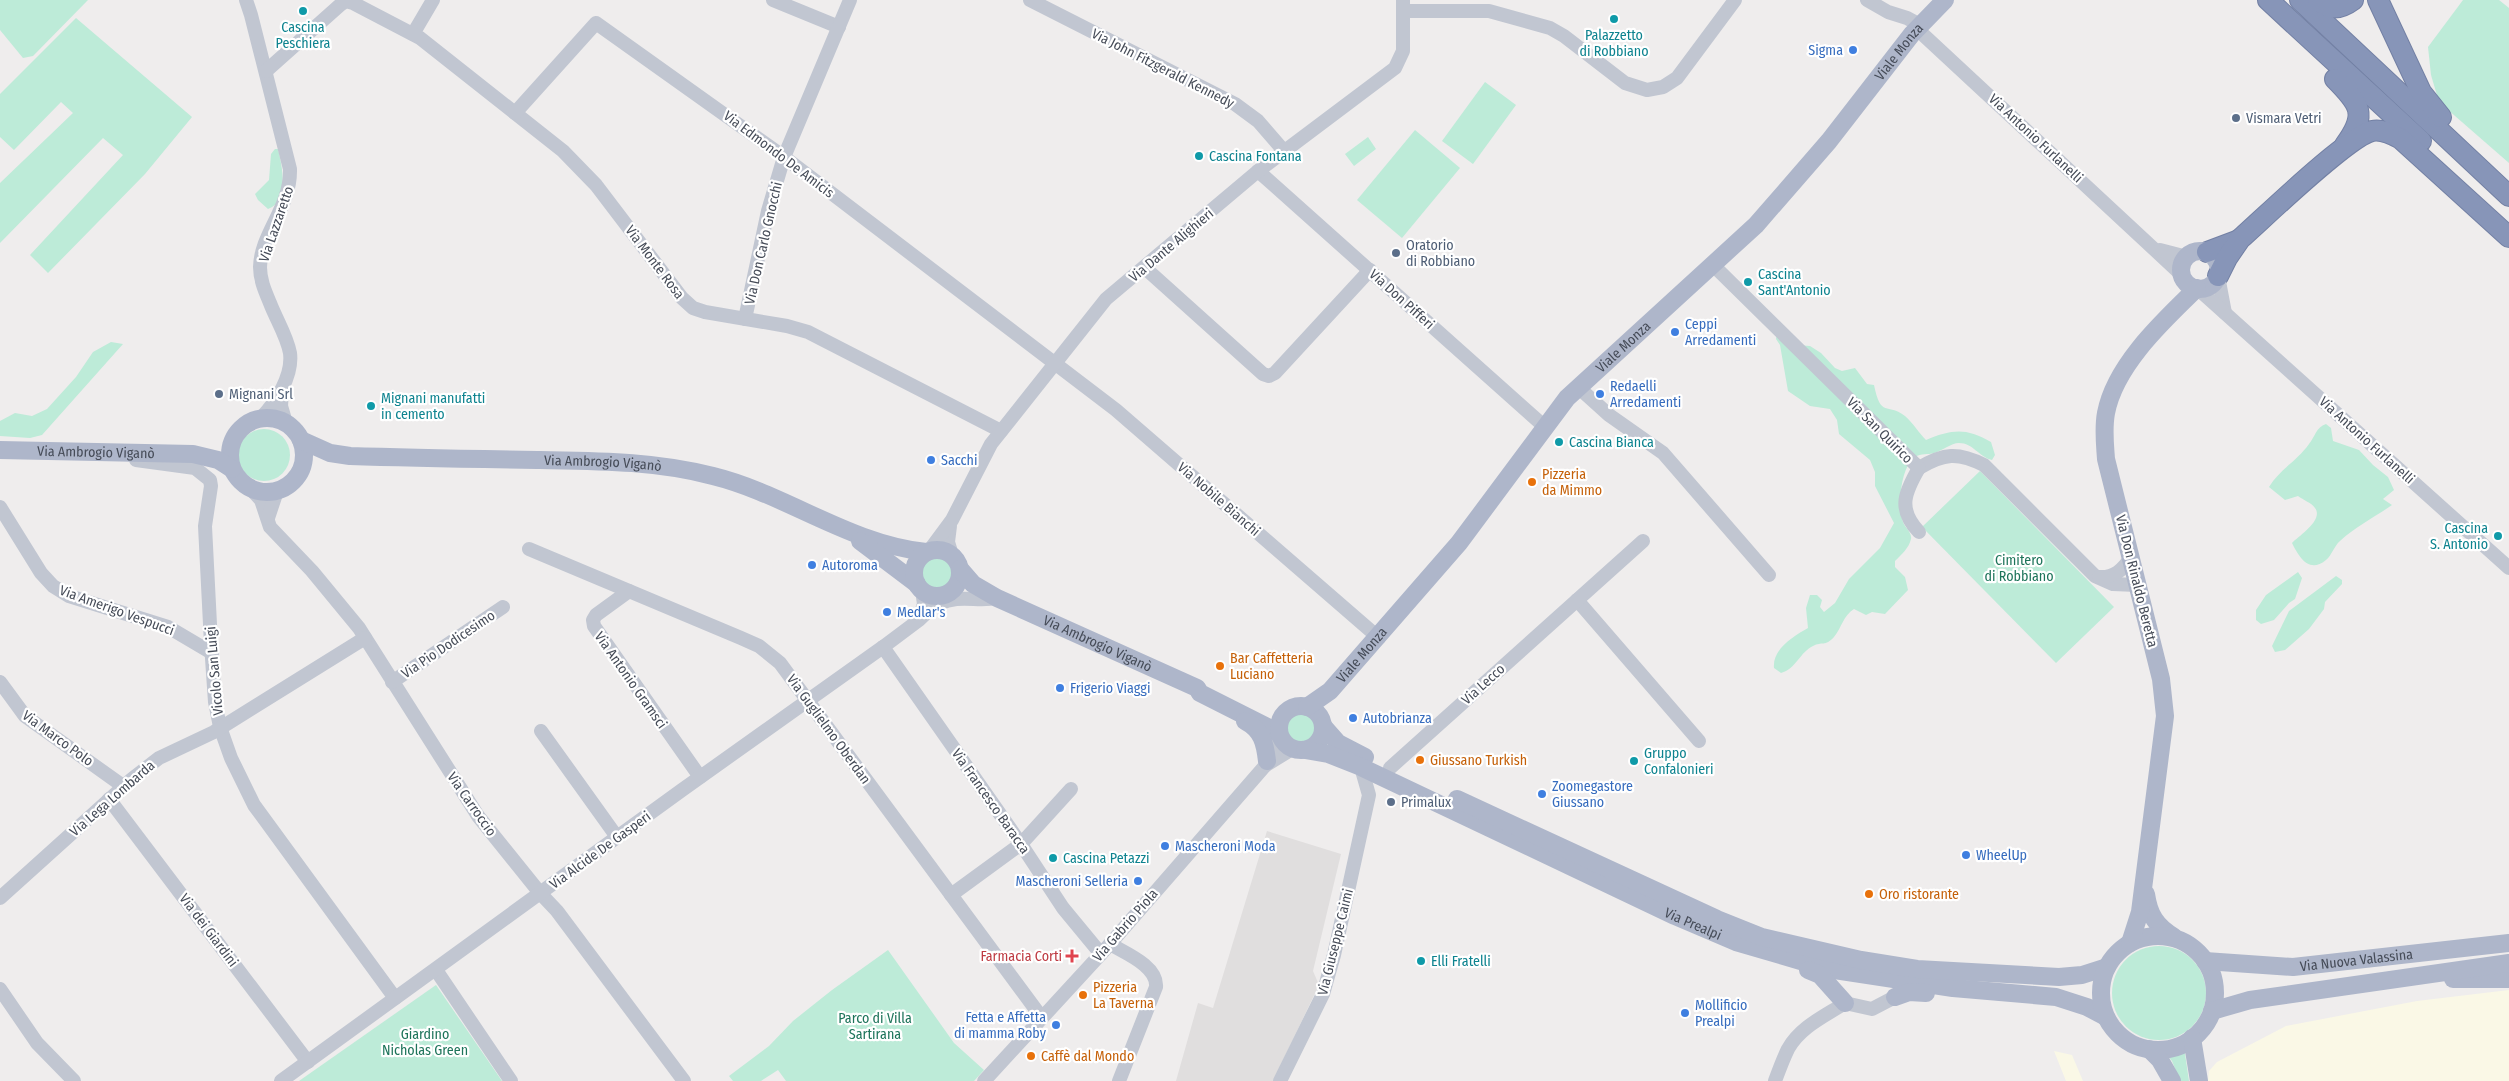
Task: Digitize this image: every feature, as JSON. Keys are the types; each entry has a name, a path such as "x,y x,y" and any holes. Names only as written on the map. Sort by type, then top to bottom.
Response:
{"highway":[{"path":"2300,0 2509,196"},
{"path":"2318,0 2332,8 2340,8 2353,0"},
{"path":"2378,0 2426,100 2509,190"},
{"path":"2272,5 2291,34 2355,99 2358,108 2358,122 2355,131 2344,148"},
{"path":"2272,5 2509,222"},
{"path":"2218,276 2240,239 2344,148 2372,131 2381,131 2401,139 2509,237"},
{"path":"2207,252 2240,239"}],"main road":[{"name":"Viale Monza","path":"1298,708 1330,691 1379,638 1459,543 1562,403 1756,225 1829,141 1920,26 1945,0"},
{"path":"2197,252 2207,252 2218,262 2218,276 2212,285 2189,282 2182,265 2187,257 2197,252"},
{"name":"Via Don Rinaldo Beretta","path":"2130,942 2140,912 2165,716 2161,678 2106,459 2104,434 2111,393 2126,365 2178,306 2189,282"},
{"path":"261,418 278,419 286,423"},
{"name":"Via Ambrogio Viganò","path":"193,454 216,446 237,433 243,426 261,418"},
{"name":"Via Ambrogio Viganò","path":"286,423 301,440 330,453 350,456 655,464 734,482 786,501 844,530 891,547 927,552"},
{"path":"232,469 230,450 237,433"},
{"path":"301,440 304,450 302,469"},
{"name":"Via Ambrogio Viganò","path":"0,450 193,454 210,457 232,469 243,484 251,489"},
{"name":"Via Ambrogio Viganò","path":"277,492 292,483 302,469 320,462 350,456"},
{"path":"251,489 268,493 277,492"},
{"name":"Via Ambrogio Viganò","path":"844,530 920,587"},
{"path":"941,550 956,562 958,583 950,591 934,596 920,587 914,578 916,563 927,552 941,550"},
{"name":"Via Ambrogio Viganò","path":"956,562 973,584 997,598 1202,692 1289,742"},
{"name":"Via Ambrogio Viganò","path":"950,591 969,589 997,598"},
{"name":"Via Ambrogio Viganò","path":"1202,692 1202,688 1255,710 1274,712 1298,708"},
{"name":"Viale Monza","path":"1322,723 1330,691"},
{"path":"1202,692 1214,705 1255,726 1263,740 1266,764"},
{"path":"1298,708 1315,711 1322,723 1319,742 1289,742 1280,721 1298,708"},
{"name":"Via Prealpi","path":"1322,723 1332,738 1388,773 1675,916 1736,942 1781,957 1828,969 1953,988 2056,998 2087,1007 2106,1017"},
{"name":"Via Prealpi","path":"1289,742 1361,767 1388,773 1716,919 1762,937 1861,960 1925,970 2060,977 2082,975 2107,967"},
{"name":"Via Don Rinaldo Beretta","path":"2144,879 2152,918 2162,930 2176,939"},
{"path":"2153,936 2176,939 2188,944 2205,961 2212,977 2215,994 2212,1011 2206,1024 2192,1038 2172,1048 2149,1049 2128,1042 2115,1031 2106,1017 2101,1000 2101,983 2107,967 2121,949 2130,942 2153,936"},
{"name":"Via Nuova Valassina","path":"2205,961 2293,967 2509,943"},
{"path":"1781,957 1795,966 1820,975 1845,1003"},
{"name":"Via Nuova Valassina","path":"2212,1011 2250,1000 2509,963"},
{"path":"2405,978 2424,980 2509,979"},
{"path":"1895,997 1909,992 1933,993 1953,988"},
{"path":"2192,1038 2199,1081"},
{"path":"2149,1049 2160,1060 2172,1081"}],"street":[{"name":"Via Lazzaretto","path":"246,0 290,169 288,193 271,231 260,265 262,286 290,354 287,374 282,388 273,404 261,418"},
{"path":"413,34 433,0"},
{"path":"773,0 839,27"},
{"name":"Via Don Carlo Gnocchi","path":"745,319 768,211 784,158 850,0"},
{"name":"Via John Fitzgerald Kennedy","path":"1030,0 1235,104 1258,122 1284,151"},
{"path":"1403,6 1489,11 1550,28 1564,36 1625,83 1647,90 1663,87 1677,78 1734,0"},
{"name":"Via Antonio Furlanelli","path":"1867,0 1888,12 1894,20 1920,26 2189,282 2509,568"},
{"name":"Via Monte Rosa","path":"266,71 346,1 353,2 413,34 563,151 596,184 687,304 705,312 786,326 808,332 1001,432"},
{"name":"Via Dante Alighieri","path":"956,562 948,533 952,520 984,454 1106,300 1258,171 1395,68 1403,51 1403,6"},
{"name":"Via Edmondo De Amicis","path":"515,112 596,22 784,158 1056,363"},
{"name":"Via Don Pifferi","path":"1258,171 1545,428"},
{"name":"Via Antonio Furlanelli","path":"2154,248 2187,257"},
{"name":"Via San Quirico","path":"1713,265 1919,468 1934,459 1952,455 1968,457 1984,465 2095,576 2113,584 2137,586"},
{"path":"1145,268 1263,374 1269,376 1275,373 1370,270"},
{"path":"2218,276 2225,313"},
{"name":"Via Nobile Bianchi","path":"1056,363 1116,410 1379,638"},
{"path":"1578,387 1609,415 1663,452 1769,575"},
{"name":"Via Lazzaretto","path":"282,388 281,406 286,423"},
{"name":"Vicolo San Luigi","path":"117,453 127,458 187,466 202,472 210,480 211,486 205,526 212,653 220,727 231,758 254,805 395,998"},
{"path":"1919,468 1907,490 1904,504 1906,515 1919,532"},
{"name":"Via Carroccio","path":"251,489 264,507 267,522 347,612 478,816 540,893 557,911 684,1081"},
{"path":"267,522 277,492"},
{"name":"Via Amerigo Vespucci","path":"0,507 41,573 53,586 70,596 168,627 212,653"},
{"name":"Via Dante Alighieri","path":"927,552 952,520"},
{"name":"Via Lecco","path":"1369,795 1388,773 1643,541"},
{"name":"Via Guglielmo Oberdan","path":"529,549 760,646 780,663 1042,1018"},
{"path":"2095,576 2107,577 2115,575 2131,557"},
{"path":"919,620 924,604 920,587"},
{"name":"Via Antonio Gramsci","path":"629,591 596,615 593,620 594,626 700,776"},
{"name":"Via Alcide De Gasperi","path":"281,1081 700,776 883,647 919,620 950,591"},
{"path":"934,606 954,598 987,600 997,598"},
{"path":"1576,600 1699,741"},
{"name":"Via Pio Dodicesimo","path":"392,682 503,606"},
{"name":"Via Lega Lombarda","path":"0,898 123,786 159,758 220,727 365,638"},
{"name":"Via Francesco Baracca","path":"883,647 1022,844 1063,908 1105,949 1143,964 1155,975 1156,987 1119,1081"},
{"name":"Via Marco Polo","path":"0,682 25,716 123,786"},
{"path":"541,731 617,838"},
{"name":"Via Gabrio Piola","path":"984,1081 1105,949 1266,764 1289,742"},
{"path":"1361,767 1369,795"},
{"path":"951,895 1022,844 1071,789"},
{"name":"Via Giuseppe Caimi","path":"1280,1081 1323,994 1334,955 1369,795"},
{"name":"Via dei Giardini","path":"109,799 308,1062"},
{"path":"436,970 511,1081"},
{"path":"0,989 37,1043 74,1081"},
{"path":"1775,1081 1794,1040 1810,1025 1845,1003 1872,1009 1895,997"}],"shaded area":[{"path":"1267,831 1341,854 1313,971 1319,985 1273,1081 1176,1081 1198,1003 1213,1008"},
{"path":"2509,990 2509,1081 2208,1081 2209,1071 2217,1062 2286,1026 2417,1001"},
{"path":"2054,1051 2072,1055 2083,1081 2066,1081"}],"green space":[{"path":"0,0 88,0 33,56 23,58 0,30"},
{"path":"2463,0 2499,0 2509,8 2509,163 2439,102 2431,75 2428,47"},
{"path":"76,18 192,117 145,174 48,273 30,255 123,155 103,138 0,243 0,183 73,113 61,102 14,150 0,137 0,94"},
{"path":"1485,82 1516,105 1473,164 1442,141"},
{"path":"1415,130 1460,168 1402,238 1357,200"},
{"path":"1368,137 1376,149 1354,166 1345,154"},
{"path":"275,149 278,149 281,164 282,191 275,205 268,209 258,200 255,194 269,180 271,154"},
{"path":"1777,333 1797,345 1810,346 1821,353 1835,368 1842,371 1855,368 1867,384 1874,385 1882,406 1905,416 1926,440 1952,432 1967,432 1991,442 1995,455 1992,460 1968,445 1959,443 1934,453 1920,455 1910,462 1903,478 1901,515 1911,539 1907,548 1895,561 1895,567 1905,577 1908,590 1885,614 1872,612 1866,615 1854,609 1847,615 1831,640 1809,649 1790,668 1781,673 1774,668 1776,655 1785,644 1808,628 1806,608 1810,595 1817,595 1822,600 1820,607 1824,612 1835,603 1849,579 1880,548 1894,523 1875,486 1875,472 1870,460 1839,434 1837,420 1830,409 1810,406 1788,391 1780,345 1776,339"},
{"path":"111,342 123,344 42,435 30,438 0,436 0,421 15,413 32,416 47,409 76,377 93,352"},
{"path":"2326,424 2331,428 2333,441 2359,450 2388,477 2394,490 2383,499 2392,505 2346,536 2338,543 2326,560 2314,565 2305,562 2301,558 2292,543 2314,523 2317,513 2315,508 2298,496 2285,500 2269,487 2304,450 2320,427"},
{"path":"264,429 274,431 282,437 288,445 290,455 288,465 282,473 274,479 264,481 254,479 246,473 240,465 238,455 240,445 246,437 254,431"},
{"name":"Cimitero di Robbiano","path":"1980,471 2114,607 2056,663 1922,527"},
{"path":"937,556 949,561 954,573 949,585 937,590 925,585 920,573 925,561"},
{"path":"2298,572 2302,578 2295,599 2274,620 2261,624 2256,620 2256,610 2266,595"},
{"path":"2336,576 2342,580 2342,584 2325,602 2324,609 2309,629 2285,650 2275,652 2272,646 2289,611"},
{"path":"1301,712 1308,713 1313,717 1317,722 1317,736 1313,741 1308,745 1301,746 1294,745 1289,741 1285,736 1284,729 1285,722 1289,717 1294,713"},
{"path":"2159,946 2177,949 2192,960 2203,975 2206,993 2203,1011 2192,1026 2177,1037 2159,1040 2141,1037 2126,1026 2115,1011 2112,993 2115,975 2126,960 2141,949"},
{"name":"Parco di Villa Sartirana","path":"888,950 954,1043 984,1070 974,1081 786,1081 778,1070 761,1081 733,1081 729,1076 769,1046 793,1021"},
{"name":"Giardino Nicholas Green","path":"436,985 502,1081 299,1081"},
{"path":"2184,1047 2189,1081 2180,1081 2172,1061 2166,1054"}],"place":[{"name":"Cascina Peschiera","path":"303,11"},
{"name":"Palazzetto di Robbiano","path":"1614,19"},
{"name":"Sigma","path":"1853,50"},
{"name":"Vismara Vetri","path":"2236,118"},
{"name":"Cascina Fontana","path":"1199,156"},
{"name":"Oratorio di Robbiano","path":"1396,253"},
{"name":"Cascina Sant'Antonio","path":"1748,282"},
{"name":"Ceppi Arredamenti","path":"1675,332"},
{"name":"Mignani Srl","path":"219,394"},
{"name":"Redaelli Arredamenti","path":"1600,394"},
{"name":"Mignani manufatti in cemento","path":"371,406"},
{"name":"Cascina Bianca","path":"1559,442"},
{"name":"Sacchi","path":"931,460"},
{"name":"Pizzeria da Mimmo","path":"1532,482"},
{"name":"Cascina S. Antonio","path":"2498,536"},
{"name":"Autoroma","path":"812,565"},
{"name":"Medlar's","path":"887,612"},
{"name":"Bar Caffetteria Luciano","path":"1220,666"},
{"name":"Frigerio Viaggi","path":"1060,688"},
{"name":"Autobrianza","path":"1353,718"},
{"name":"Giussano Turkish","path":"1420,760"},
{"name":"Gruppo Confalonieri","path":"1634,761"},
{"name":"Zoomegastore Giussano","path":"1542,794"},
{"name":"Primalux","path":"1391,802"},
{"name":"Mascheroni Moda","path":"1165,846"},
{"name":"WheelUp","path":"1966,855"},
{"name":"Cascina Petazzi","path":"1053,858"},
{"name":"Mascheroni Selleria","path":"1138,881"},
{"name":"Oro ristorante","path":"1869,894"},
{"name":"Farmacia Corti","path":"1072,956"},
{"name":"Elli Fratelli","path":"1421,961"},
{"name":"Pizzeria La Taverna","path":"1083,995"},
{"name":"Mollificio Prealpi","path":"1685,1013"},
{"name":"Fetta e Affetta di mamma Roby","path":"1056,1025"},
{"name":"Caffè dal Mondo","path":"1031,1056"}]}
